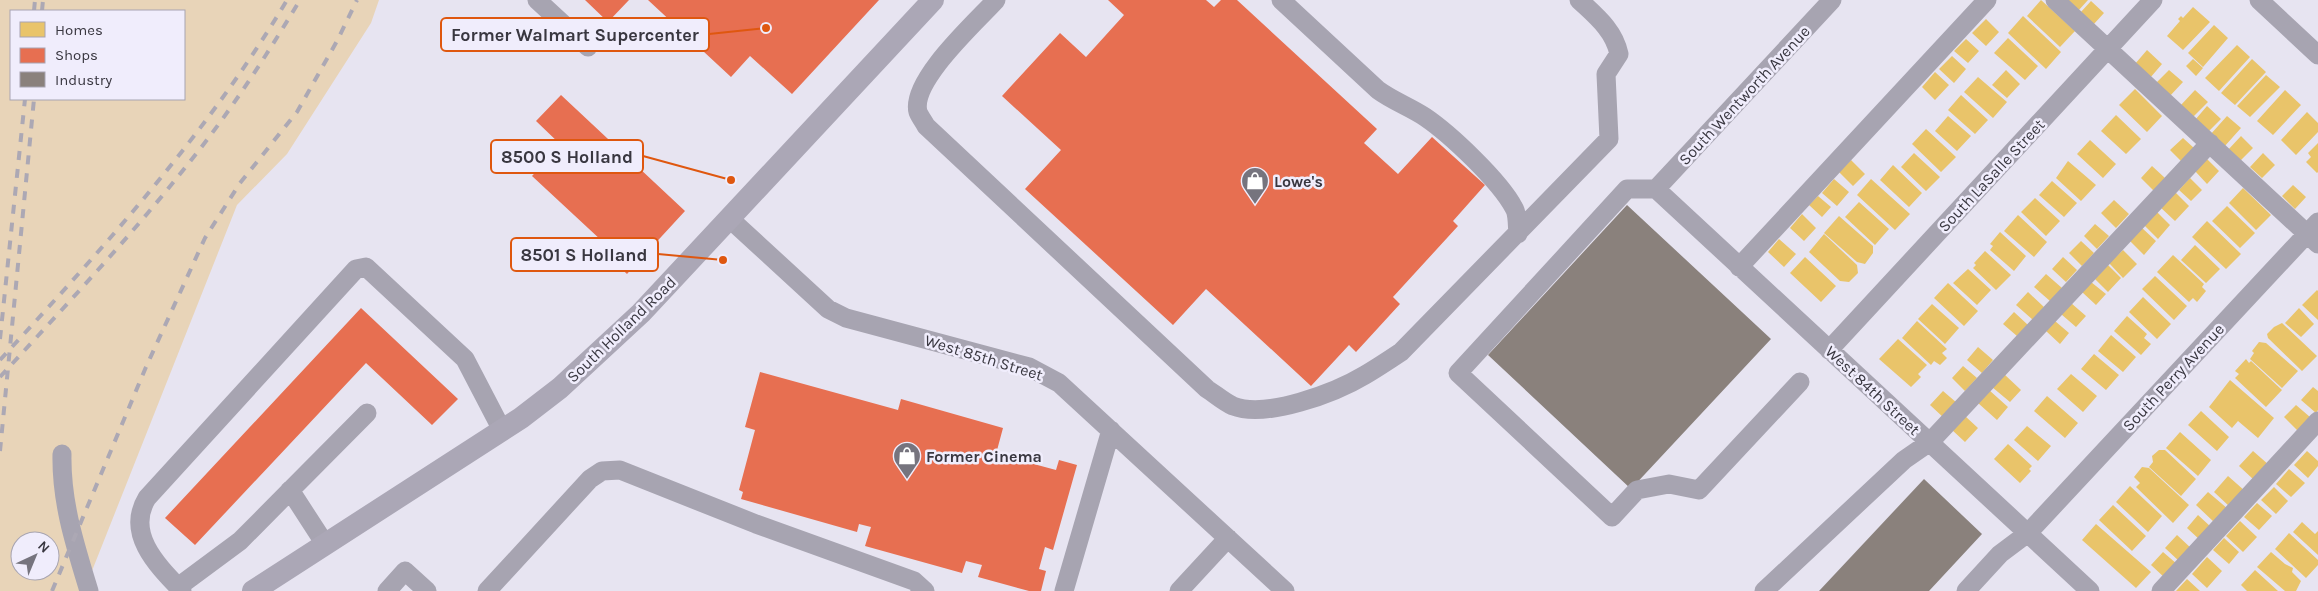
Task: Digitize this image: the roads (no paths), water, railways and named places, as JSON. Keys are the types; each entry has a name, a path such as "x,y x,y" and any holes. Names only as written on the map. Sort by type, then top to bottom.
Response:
{"main road":[{"name":"South Holland Road","path":"254,591 502,430 560,388 641,313 933,0"}],"street":[{"path":"537,0 588,47"},
{"path":"996,0 931,71 927,78 919,98 918,112 926,126 1207,388 1232,406 1255,410 1294,403 1331,391 1364,376 1401,352 1610,138 1606,74 1619,54 1616,40 1579,0"},
{"path":"1281,0 1378,90 1395,102 1425,117 1499,185 1516,209 1518,234"},
{"name":"South Wentworth Avenue","path":"1656,189 1832,0"},
{"path":"1739,267 1987,0"},
{"path":"2055,0 2210,143 2314,233"},
{"name":"South LaSalle Street","path":"1829,350 2153,0"},
{"path":"2258,0 2318,55"},
{"path":"1764,591 1904,460 1930,442 2210,143"},
{"path":"1656,189 1627,190 1458,374 1612,517 1637,490 1668,484 1699,490 1800,382"},
{"name":"West 84th Street","path":"1656,189 2090,591"},
{"name":"West 85th Street","path":"730,219 828,309 846,318 1029,367 1046,374 1060,383 1284,591"},
{"name":"South Perry Avenue","path":"1966,591 2000,554 2028,533 2314,233"},
{"path":"367,412 240,541 180,589 149,553 140,534 140,509 147,498 356,269 366,267 465,359 502,430"},
{"path":"2161,591 2318,421"},
{"path":"1064,591 1111,430"},
{"path":"62,454 61,479 66,509 90,591"},
{"path":"487,591 590,480 602,471 620,470 756,524 914,581 925,591"},
{"path":"290,490 325,544"},
{"path":"1179,591 1228,538"},
{"path":"387,591 405,571 427,591"}],"railway":[{"path":"34,10 35,0"},
{"path":"42,10 43,0"},
{"path":"0,360 116,232 189,143 256,49 287,0"},
{"path":"0,377 125,240 173,183 224,117 276,40 300,0"},
{"path":"52,591 146,367 205,238 240,183 297,112 337,41 357,0"},
{"path":"0,339 25,100"},
{"path":"0,451 34,100"}],"place":[{"name":"Former Walmart Supercenter","path":"766,28"},
{"name":"8500 S Holland","path":"731,180"},
{"name":"Lowe's","path":"1255,205"},
{"name":"8501 S Holland","path":"723,260"},
{"name":"Former Cinema","path":"907,480"}]}
